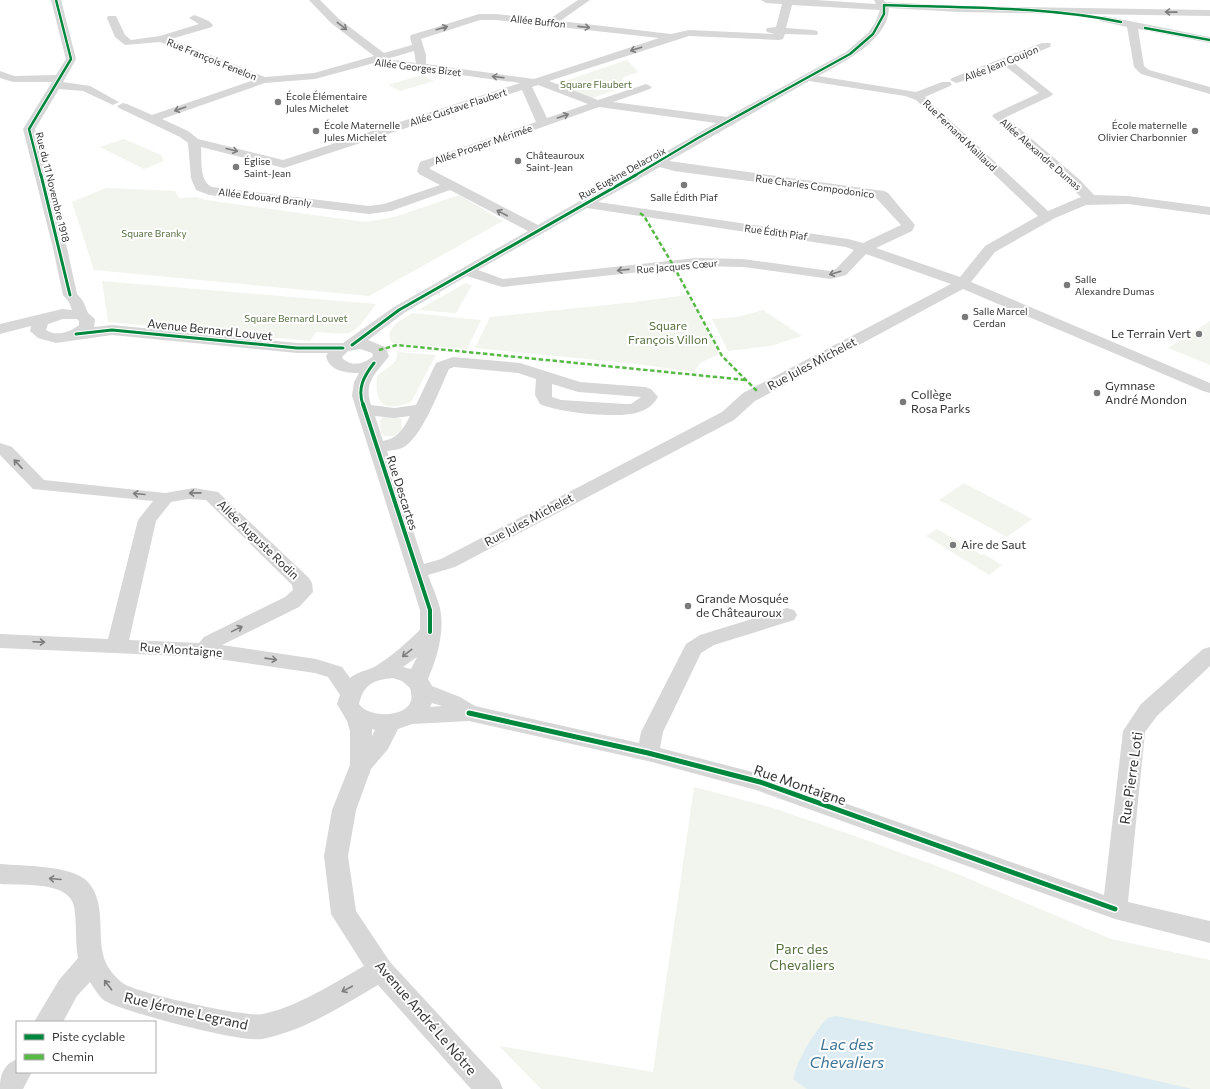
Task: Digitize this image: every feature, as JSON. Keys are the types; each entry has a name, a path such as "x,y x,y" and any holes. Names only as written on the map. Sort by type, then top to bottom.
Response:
{"street":[{"name":"Rue du 11 Novembre 1918","path":"56,0 71,59 30,128 70,294 85,318"},
{"path":"314,0 335,21 382,57"},
{"path":"550,23 586,0"},
{"path":"766,0 1040,10 1210,13"},
{"path":"788,1 782,30 813,33"},
{"path":"883,5 1076,16 1210,40"},
{"name":"Rue Eugène Delacroix","path":"343,355 385,320 466,271 729,121 808,78 861,45 873,34 881,21 883,5"},
{"path":"1040,10 1091,16 1126,24"},
{"path":"1126,24 1113,19 1113,17 1131,11"},
{"name":"Allée Buffon","path":"418,47 415,37 418,35 479,17 496,17 673,36"},
{"name":"Rue François Fenelon","path":"112,18 120,38 129,43 161,39 208,25 194,18"},
{"path":"1126,24 1139,67 1145,72 1210,91"},
{"name":"Allée Gustave Flaubert","path":"194,142 284,164 673,36 689,33 780,37 782,30"},
{"name":"Rue François Fenelon","path":"161,39 264,80"},
{"name":"Allée Jean Goujon","path":"915,96 926,94 951,82 1046,45"},
{"path":"371,60 418,47 421,55 421,67"},
{"name":"Allée Georges Bizet","path":"152,119 264,80 315,76 371,60 533,83 598,104 729,121"},
{"name":"Allée Alexandre Dumas","path":"1005,61 1047,94 998,116 1075,183 1091,200"},
{"path":"0,74 13,79 58,82 86,88 118,104 165,124 184,134 194,142"},
{"name":"Rue Fernand Maillaud","path":"808,78 920,98 1047,218"},
{"path":"533,83 543,123"},
{"name":"Allée Prosper Mérimée","path":"537,230 424,171 424,165 646,87"},
{"path":"165,124 214,108 209,100"},
{"name":"Allée Edouard Branly","path":"194,142 197,178 201,187 209,190 369,210 386,208 451,185"},
{"name":"Rue Charles Compodonico","path":"659,162 674,167 878,194 883,196 908,225 907,228 864,248"},
{"name":"Rue Jules Michelet","path":"418,572 448,563 728,416 749,397 962,284 996,245 1077,204 1091,200 1117,199 1210,211"},
{"name":"Rue Édith Piaf","path":"584,204 848,243 962,284 1209,388"},
{"name":"Rue Jacques Cœur","path":"466,271 502,283 696,262 743,263 831,275 841,272 864,248"},
{"path":"38,331 38,327 50,318 59,303 70,294"},
{"path":"0,329 72,314 85,318 87,326 76,334"},
{"name":"Avenue Bernard Louvet","path":"85,318 112,330"},
{"path":"376,347 378,333 385,320"},
{"name":"Avenue Bernard Louvet","path":"0,329 38,331 48,337 56,338 112,330 296,348 328,357 343,355"},
{"path":"343,355 369,345 376,347 379,350 381,356 363,379 360,387"},
{"path":"343,355 360,368 374,363"},
{"name":"Rue Descartes","path":"343,355 353,380 360,387 360,396 430,610 430,632 427,657 420,686"},
{"path":"377,447 397,444 410,432 442,366 448,363 520,368 545,376 578,387 645,392 650,397 643,404 629,410 572,407 553,404 546,400 543,394 545,376"},
{"path":"365,409 392,414 407,413 422,408"},
{"path":"0,448 6,451 39,485 158,496 163,499 162,504 147,520 117,645"},
{"name":"Allée Auguste Rodin","path":"163,499 190,493 204,493 212,496 302,583 303,592 292,602 210,642 205,650"},
{"path":"648,753 652,732 693,649 707,640 787,615"},
{"path":"382,672 402,672 420,686 422,700 417,709 399,720 377,724 366,721 357,716 351,710 349,701 350,693 362,679 382,672 410,651 430,632"},
{"name":"Rue Montaigne","path":"0,641 205,650 316,666 335,672 350,693"},
{"name":"Rue Pierre Loti","path":"1115,909 1134,731 1148,710 1210,654"},
{"name":"Rue Montaigne","path":"420,686 452,702 469,713"},
{"name":"Rue Montaigne","path":"399,720 469,713 648,753 760,782 1115,909 1210,932"},
{"name":"Avenue André Le Nôtre","path":"357,716 362,731 361,765 344,810 336,856 344,914 381,970 489,1089"},
{"name":"Avenue André Le Nôtre","path":"361,765 399,720"},
{"name":"Rue Jérome Legrand","path":"0,874 65,879 79,888 86,903 94,966 114,993 129,1000 204,1018 258,1028 299,1016 381,970"},
{"path":"49,1021 68,988 93,960"},
{"path":"8,1089 17,1073"}],"green space":[{"name":"Square Flaubert","path":"627,60 638,72 622,78 628,86 592,98 556,84"},
{"path":"422,75 434,81 400,91 388,85"},
{"path":"124,139 161,155 164,161 144,169 100,147"},
{"name":"Square Branky","path":"106,188 175,191 179,198 197,197 206,200 365,222 395,217 459,195 503,221 369,296 94,270 72,202"},
{"name":"Square Bernard Louvet","path":"102,281 376,304 362,323 352,332 339,334 316,332 310,341 108,322"},
{"path":"466,283 472,285 456,313 418,310"},
{"name":"Square François Villon","path":"687,295 719,354 700,363 694,372 637,364 475,348 490,317"},
{"path":"763,310 802,336 770,346 728,351 712,319 737,317"},
{"path":"413,313 481,320 467,349 392,343 390,333 392,329 399,321"},
{"name":"Le Terrain Vert","path":"1210,321 1210,365 1168,348"},
{"path":"397,352 436,355 411,402 394,407 383,404 379,400 376,386 377,377 393,364 397,357"},
{"path":"395,416 401,419 402,429 395,436 384,436 381,433 380,420 383,417"},
{"path":"964,483 1032,519 1007,537 939,500"},
{"name":"Aire de Saut","path":"937,529 1002,565 989,575 926,536"},
{"name":"Parc des Chevaliers","path":"694,787 773,808 869,841 955,873 1111,939 1210,960 1210,1089 541,1089 499,1046 653,1072"}],"water":[{"name":"Lac des Chevaliers","path":"837,1016 1101,1068 1192,1089 807,1089 794,1080 794,1074 806,1047 818,1029 828,1018"}],"marked path":[{"path":"640,213 644,216 673,265 722,356 758,392"},
{"path":"379,350 397,345 746,380"}],"cycle path":[{"path":"56,0 71,59 29,129 60,248 70,295"},
{"path":"352,345 399,310 659,162 698,138 850,54 873,34 884,14 884,5 1040,10 1091,16 1121,22"},
{"path":"1145,28 1210,40"},
{"path":"76,334 112,330 297,348 343,348"},
{"path":"374,363 362,382 360,396 430,610 430,632"},
{"path":"469,713 648,753 760,782 1115,909"}],"place":[{"name":"École Élémentaire Jules Michelet","path":"278,102"},
{"name":"École Maternelle Jules Michelet","path":"316,131"},
{"name":"École maternelle Olivier Charbonnier","path":"1195,131"},
{"name":"Châteauroux Saint-Jean","path":"518,161"},
{"name":"Église Saint-Jean","path":"236,167"},
{"name":"Salle Édith Piaf","path":"684,185"},
{"name":"Salle Alexandre Dumas","path":"1067,285"},
{"name":"Salle Marcel Cerdan","path":"965,317"},
{"name":"Le Terrain Vert","path":"1199,334"},
{"name":"Gymnase André Mondon","path":"1097,393"},
{"name":"Collège Rosa Parks","path":"903,402"},
{"name":"Aire de Saut","path":"953,545"},
{"name":"Grande Mosquée de Châteauroux","path":"688,606"}]}
